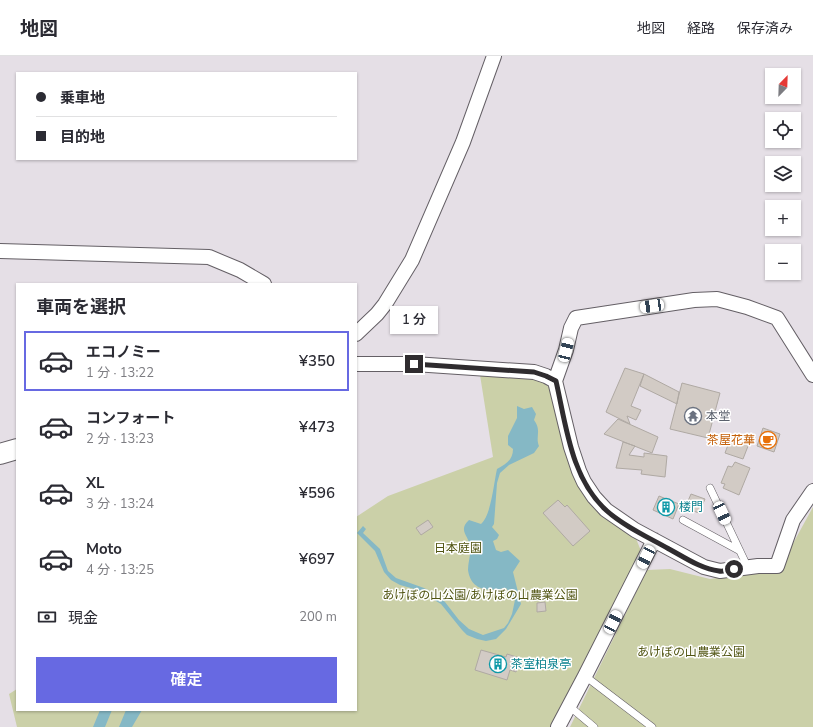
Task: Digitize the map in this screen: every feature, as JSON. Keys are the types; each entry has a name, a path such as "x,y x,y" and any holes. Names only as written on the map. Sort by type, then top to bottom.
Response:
{"street":[{"path":"357,333 385,304 412,260 463,142 494,56"},
{"path":"0,251 209,257 240,270 262,283"},
{"path":"812,494 793,520 777,566 720,571 704,567 620,521 606,510 594,496 584,482 576,463 556,381 571,328 576,318 694,300 717,299 747,306 777,318 813,375"},
{"path":"357,364 414,364 534,372 556,381"},
{"path":"0,454 16,449"},
{"path":"558,727 654,540"}],"lane":[{"path":"710,488 748,568"},
{"path":"683,520 740,551"},
{"path":"585,676 652,727"},
{"path":"569,706 594,727"}],"green space":[{"name":"あけぼの山公園/あけぼの山農業公園","path":"480,375 532,378 543,382 552,390 570,465 576,482 587,499 601,516 635,536 641,551 552,727 17,727 9,694 16,690 16,711 357,711 357,516 388,496 493,457"},
{"name":"あけぼの山農業公園","path":"813,507 813,727 570,727 647,570 670,569 710,579 779,569"}],"water":[{"path":"517,406 524,409 532,407 536,414 534,420 538,427 539,446 534,453 509,465 500,473 497,483 494,524 492,527 499,535 497,539 493,541 496,550 501,552 508,550 520,561 513,572 521,604 506,629 496,639 486,641 467,635 441,604 422,591 400,585 391,580 384,572 375,551 357,533 363,526 366,529 363,533 380,549 388,571 396,578 424,588 435,594 445,602 459,620 469,629 483,635 504,628 512,614 515,600 506,588 494,590 482,588 473,583 468,570 470,548 464,527 469,520 481,524 487,514 492,498 497,469 510,459 513,453 513,449 508,445 508,436 517,418"},
{"path":"100,711 112,711 105,727 93,727"},
{"path":"126,711 141,711 132,727 119,727"}],"building":[{"path":"625,368 644,374 631,406 641,410 636,420 627,416 630,424 606,412"},
{"path":"644,374 679,392 677,404 640,386"},
{"name":"本堂","path":"682,383 720,393 708,438 670,429"},
{"path":"618,419 658,437 652,453 604,434"},
{"name":"茶屋花華","path":"763,428 780,434 774,452 757,446"},
{"path":"732,434 750,441 743,459 725,453"},
{"path":"623,442 635,446 629,455 644,457 644,453 667,456 665,477 641,474 642,470 616,468"},
{"path":"735,462 750,468 739,495 723,488 725,484 721,483 728,466 732,467"},
{"path":"691,494 705,499 699,513 685,508"},
{"name":"楼門","path":"659,496 679,504 673,519 653,510"},
{"path":"558,500 565,507 567,505 590,531 573,546 543,513"},
{"path":"428,520 433,527 421,535 416,528"},
{"path":"545,602 546,611 537,612 537,603"},
{"name":"茶室柏泉亭","path":"481,650 506,657 507,654 520,658 516,672 510,670 507,680 475,670"}],"place":[{"name":"本堂","path":"693,416"},
{"name":"茶屋花華","path":"768,440"},
{"name":"楼門","path":"666,507"},
{"name":"茶室柏泉亭","path":"498,664"}],"route":[{"path":"414,364 534,372 556,381 571,447 579,472 584,482 606,510 635,530 704,567 720,571 734,569"}],"park label":[{"name":"日本庭園","path":"458,548"}]}
